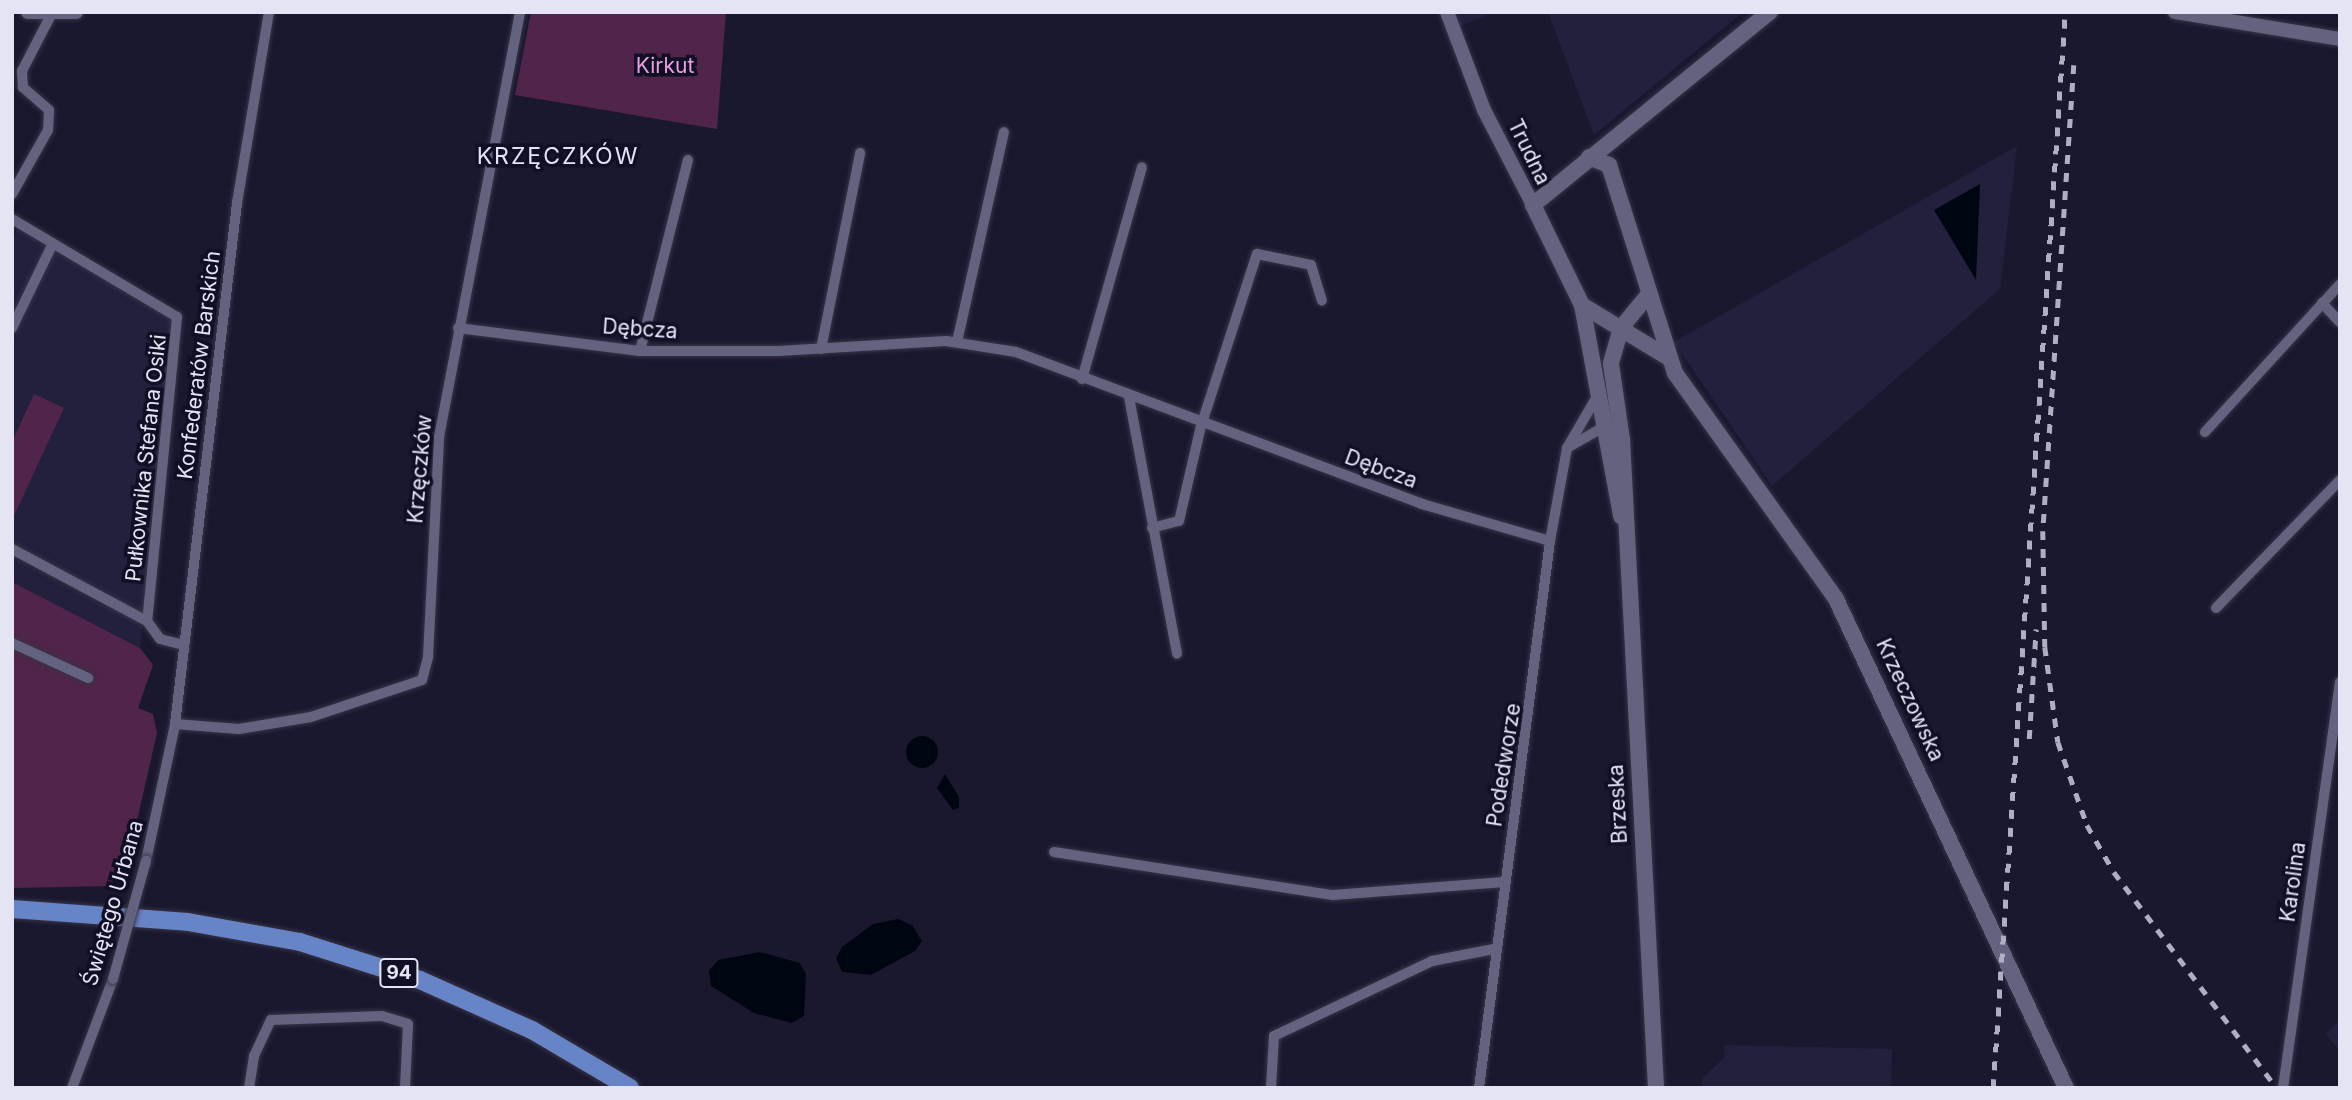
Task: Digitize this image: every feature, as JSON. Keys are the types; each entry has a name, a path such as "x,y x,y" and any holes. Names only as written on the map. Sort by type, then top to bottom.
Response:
{"main road":[{"path":"1532,205 1770,12"},
{"path":"1589,157 1609,165 1615,146 1647,113"},
{"name":"Krzeczowska","path":"1609,165 1669,358 1836,599 2066,1088"},
{"name":"Trudna","path":"1532,205 1582,305"},
{"path":"1621,328 1648,295"},
{"name":"Krzeczowska","path":"1582,305 1669,358"},
{"name":"Brzeska","path":"1582,305 1601,391 1614,420"},
{"name":"Brzeska","path":"1621,328 1611,364 1656,1088"},
{"name":"94","path":"12,909 188,922 300,942 421,980 532,1030 630,1088"}],"street":[{"path":"28,12 51,15 76,12"},
{"name":"Konfederatów Barskich","path":"175,724 237,203 269,12"},
{"name":"Krzęczków","path":"175,724 239,729 299,719 407,690 422,680 428,657 439,437 520,12"},
{"name":"Trudna","path":"1447,12 1484,110 1532,205"},
{"path":"2175,12 2340,39"},
{"path":"12,194 48,130 49,110 23,87 22,71 51,15"},
{"path":"957,342 1004,132"},
{"path":"821,349 860,153"},
{"path":"640,351 688,160"},
{"path":"1082,379 1142,167"},
{"name":"Pułkownika Stefana Osiki","path":"12,219 177,317 179,325 147,621"},
{"path":"12,328 53,243"},
{"path":"1153,528 1179,521 1201,426 1257,254 1311,265 1322,300"},
{"path":"2205,432 2340,284"},
{"path":"2322,303 2340,321"},
{"name":"Dębcza","path":"458,328 640,351 821,349 957,342 1016,352 1201,426 1422,504 1550,541"},
{"name":"Podedworze","path":"1479,1088 1494,949 1535,698 1550,541 1567,448 1601,391"},
{"path":"1129,397 1177,654"},
{"path":"1567,448 1614,420"},
{"path":"2216,608 2340,480"},
{"name":"Pułkownika Stefana Osiki","path":"12,549 147,621 160,639 184,645"},
{"path":"12,643 88,678"},
{"name":"Karolina","path":"2283,1088 2340,682"},
{"name":"Świętego Urbana","path":"72,1088 113,979 146,861 175,724"},
{"path":"1054,852 1333,895 1505,882"},
{"path":"1271,1088 1273,1036 1432,961 1494,949"},
{"path":"249,1088 254,1056 271,1020 382,1016 408,1024 405,1088"}],"shaded area":[{"path":"1453,12 1494,12 1458,27"},
{"path":"1548,12 1743,12 1594,135"},
{"path":"2017,146 2000,289 1772,486 1674,342"},
{"path":"1980,184 1976,280 1934,210"},
{"path":"21,219 178,312 140,648 12,582 12,241"},
{"path":"922,736 933,741 938,752 933,763 922,768 911,763 906,752 911,741"},
{"path":"945,774 959,797 959,808 953,810 937,788"},
{"path":"898,919 912,925 922,941 915,951 871,975 842,972 836,958 842,947 873,924"},
{"path":"760,952 800,963 806,974 804,1016 792,1023 754,1013 711,986 709,971 718,960"},
{"path":"2340,1020 2340,1051 2326,1034"},
{"path":"1724,1045 1892,1049 1891,1088 1702,1088 1702,1078 1725,1057"}],"green space":[{"name":"Kirkut","path":"531,12 726,12 717,129 515,95"},
{"path":"34,394 64,408 13,518 12,442"},
{"path":"12,582 140,648 153,665 138,708 153,714 157,733 136,825 111,886 12,888"}],"railway":[{"path":"1993,1088 2065,12"},
{"path":"2074,65 2043,531 2045,647 2058,742 2087,825 2114,872 2277,1088"},
{"path":"2029,739 2036,629"}],"district":[{"name":"KRZĘCZKÓW","path":"558,156"}]}
